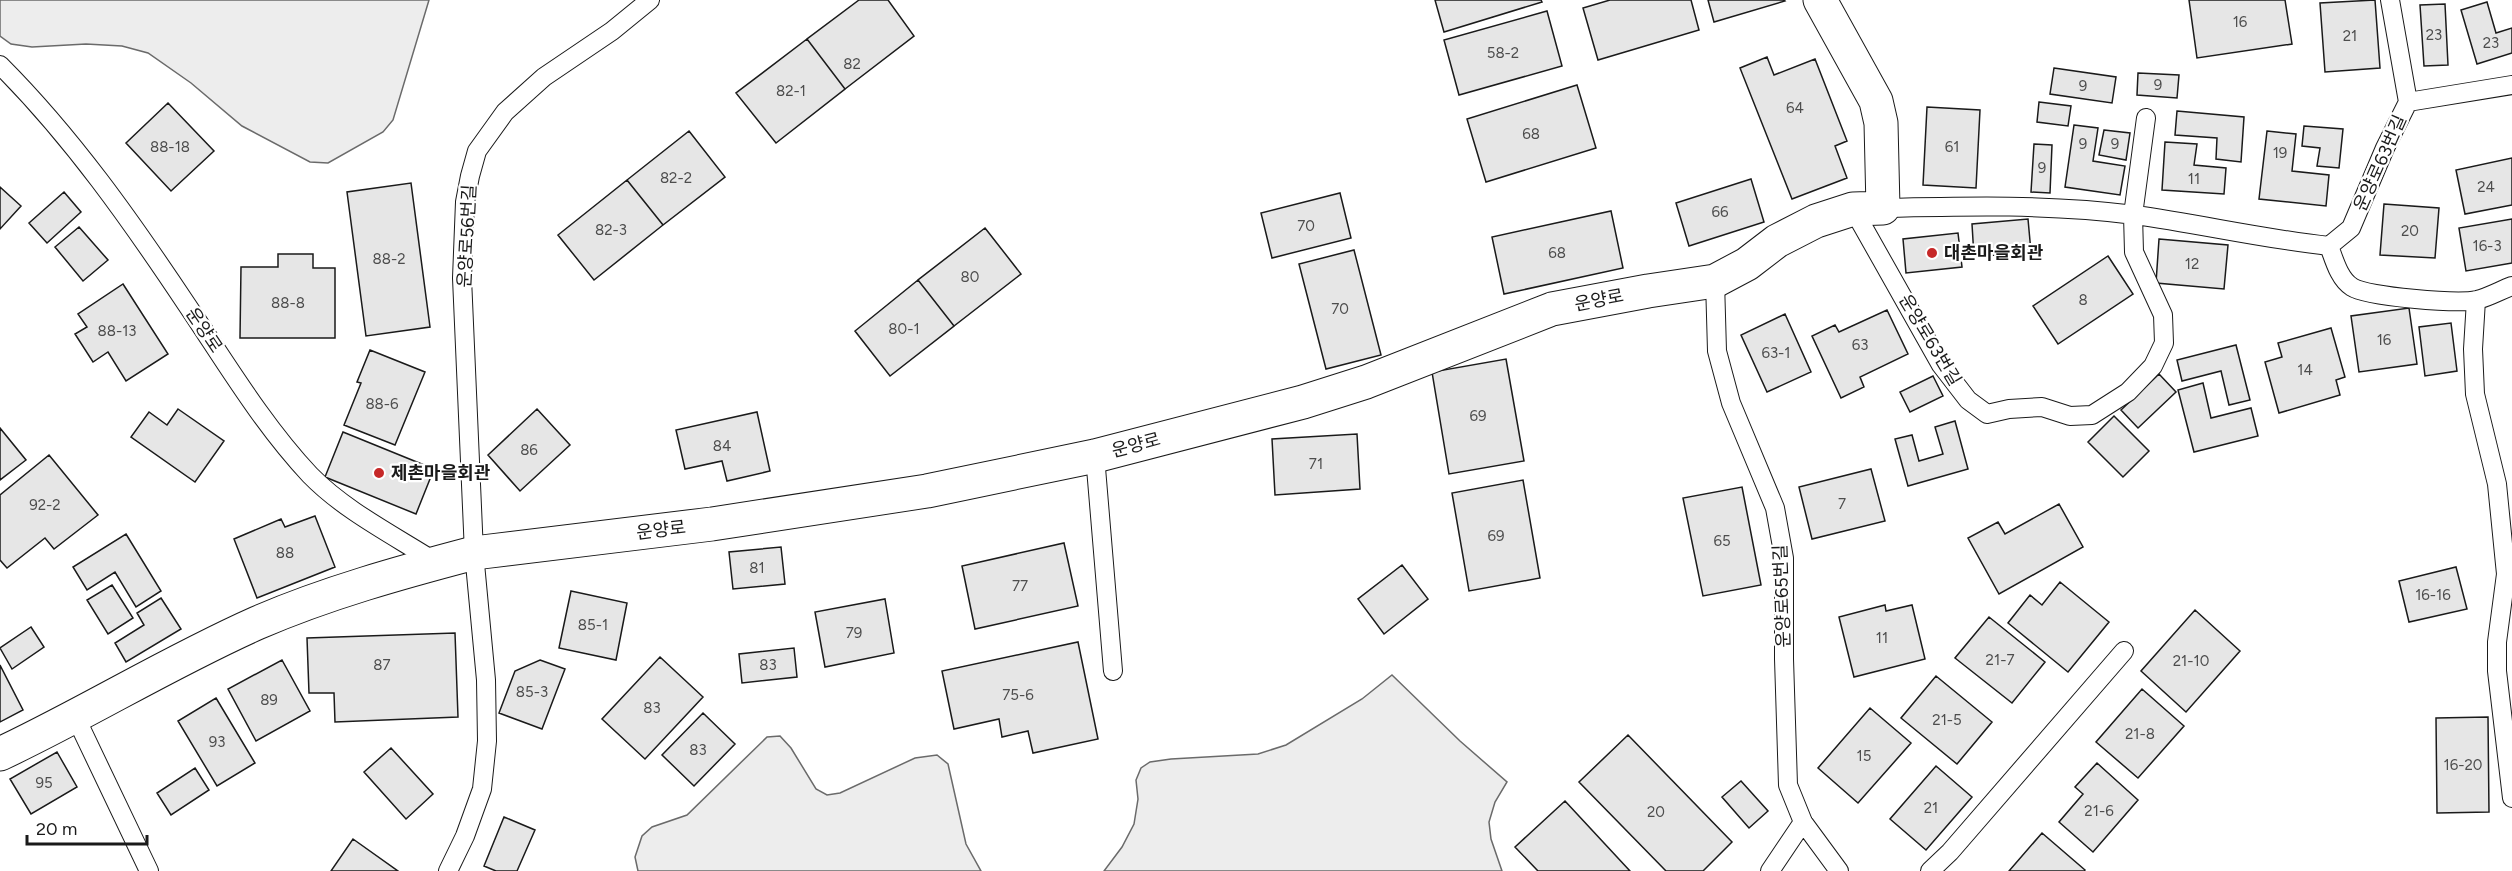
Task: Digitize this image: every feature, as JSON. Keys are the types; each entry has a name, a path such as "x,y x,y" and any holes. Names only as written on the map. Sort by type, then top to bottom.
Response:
{"street":[{"path":"1820,0 1876,101 1881,123 1868,208"},
{"name":"운양로","path":"0,754 76,718 194,653 259,622 437,563 474,553 712,524 915,493 1095,456 1303,402 1366,382 1552,309 1648,291 1714,282 1747,264 1777,241 1816,221 1868,208"}],"lane":[{"name":"운양로56번길","path":"474,553 462,278 465,202 477,151 490,129 520,97 544,77 612,31 650,0"},
{"path":"2390,0 2408,102"},
{"name":"운양로","path":"0,65 34,99 82,158 172,283 240,385 310,474 335,497 437,563"},
{"name":"운양로63번길","path":"2329,246 2351,228 2385,148 2408,102 2512,86"},
{"name":"운양로63번길","path":"1868,208 1941,365 1968,400 1987,414 2009,409 2042,407 2070,416 2092,415 2128,392 2153,366 2164,343 2163,315 2134,252 2133,215 2146,118"},
{"path":"1868,208 1993,206 2133,215 2281,241 2329,246 2338,270 2351,287 2373,293 2441,301 2476,300 2512,286"},
{"name":"운양로65번길","path":"1714,282 1717,351 1731,404 1774,508 1784,558 1788,786 1803,822 1839,871"},
{"path":"2476,300 2473,349 2475,394 2497,484 2506,574 2497,642 2497,671 2512,798"},
{"name":"운양로","path":"1095,456 1113,671"},
{"path":"448,871 465,836 482,789 487,741 486,680 474,553"},
{"path":"1930,871 1950,852 2124,651"},
{"path":"76,718 149,871"},
{"path":"1770,871 1803,822"}],"shaded area":[{"path":"0,0 429,0 393,120 383,132 328,163 310,162 242,126 191,83 148,53 122,46 86,44 32,47 11,44 0,36"},
{"path":"1392,675 1460,741 1507,782 1495,802 1489,822 1491,839 1502,871 1104,871 1122,847 1134,824 1138,799 1136,780 1141,768 1150,762 1258,754 1286,745 1362,699"},
{"path":"780,736 791,748 816,789 827,795 840,793 915,758 937,755 948,764 966,844 981,871 638,871 635,857 642,836 652,827 687,815 767,737"}],"building":[{"path":"859,0 888,0 914,36 845,89 807,39"},
{"path":"1435,0 1541,0 1542,2 1444,32"},
{"path":"1610,0 1691,0 1699,30 1598,60 1583,8"},
{"path":"1708,0 1784,0 1785,1 1714,22"},
{"path":"2189,0 2285,0 2292,44 2197,58"},
{"path":"2375,0 2380,68 2325,72 2320,3"},
{"path":"2487,2 2496,33 2512,28 2512,53 2477,64 2461,10"},
{"path":"2445,4 2448,65 2424,66 2420,5"},
{"path":"1547,11 1562,66 1459,95 1444,40"},
{"path":"807,39 845,89 776,143 736,93"},
{"path":"1767,57 1774,75 1815,59 1847,141 1835,146 1847,178 1792,199 1740,68"},
{"path":"2054,68 2116,77 2112,103 2050,94"},
{"path":"2138,73 2179,75 2177,98 2137,95"},
{"path":"1577,85 1596,148 1486,182 1467,119"},
{"path":"2039,102 2071,106 2068,126 2037,122"},
{"path":"168,103 214,151 171,191 126,143"},
{"path":"1927,107 1980,110 1976,188 1923,185"},
{"path":"2177,111 2244,117 2241,162 2216,159 2217,138 2175,135"},
{"path":"2074,125 2098,128 2093,161 2125,166 2120,195 2065,187"},
{"path":"2304,126 2343,129 2339,168 2317,166 2320,148 2302,146"},
{"path":"2104,130 2130,133 2126,160 2099,155"},
{"path":"689,131 725,177 663,225 627,180"},
{"path":"2267,131 2296,134 2292,171 2329,175 2326,206 2259,199"},
{"path":"2165,142 2197,144 2194,165 2226,168 2224,194 2162,190"},
{"path":"2034,144 2052,145 2050,193 2031,192"},
{"path":"2512,158 2512,205 2465,214 2456,170"},
{"path":"1751,179 1764,222 1689,246 1676,203"},
{"path":"627,180 663,225 594,280 558,235"},
{"path":"411,183 430,327 366,336 347,192"},
{"path":"0,187 21,206 0,229"},
{"path":"64,192 81,212 47,243 29,223"},
{"path":"1340,193 1351,238 1272,258 1261,213"},
{"path":"2384,204 2439,208 2435,258 2380,255"},
{"path":"1611,211 1623,268 1504,294 1492,237"},
{"path":"2028,219 2031,252 1974,257 1972,224"},
{"path":"2512,219 2512,263 2466,271 2459,228"},
{"path":"79,227 108,260 83,281 55,247"},
{"path":"985,228 1021,274 954,326 918,280"},
{"name":"대촌마을회관","path":"1958,233 1962,267 1906,273 1903,239"},
{"path":"2159,239 2228,245 2224,289 2156,283"},
{"path":"1354,250 1381,355 1326,369 1299,264"},
{"path":"278,254 313,254 313,268 335,268 335,338 240,338 241,267 278,267"},
{"path":"2108,256 2133,294 2058,344 2033,306"},
{"path":"918,280 954,326 890,376 855,331"},
{"path":"123,284 168,354 126,381 108,352 93,362 75,334 87,327 78,314"},
{"path":"2409,308 2417,364 2359,372 2351,316"},
{"path":"1887,310 1908,354 1860,377 1864,387 1841,398 1812,336 1835,325 1839,332"},
{"path":"1785,314 1811,372 1767,392 1741,335"},
{"path":"2451,323 2457,371 2425,376 2419,327"},
{"path":"2331,328 2345,377 2336,380 2340,395 2279,413 2265,362 2282,357 2278,343"},
{"path":"2236,345 2250,400 2229,405 2221,371 2182,381 2177,360"},
{"path":"370,350 425,372 395,445 344,425 361,383 357,382"},
{"path":"1506,359 1524,461 1449,474 1432,372"},
{"path":"2159,374 2176,392 2138,428 2121,410"},
{"path":"1933,376 1943,396 1910,412 1900,392"},
{"path":"2203,383 2211,418 2251,408 2258,436 2194,452 2178,390"},
{"path":"178,409 224,441 195,482 131,437 149,412 167,425"},
{"path":"537,409 570,445 520,491 488,455"},
{"path":"757,412 770,471 727,481 722,461 685,469 676,430"},
{"path":"2114,416 2149,451 2123,477 2088,442"},
{"path":"1955,421 1968,469 1908,486 1895,439 1912,435 1919,461 1943,454 1935,427"},
{"path":"0,428 26,460 0,480"},
{"name":"제촌마을회관","path":"343,432 434,469 416,514 325,477"},
{"path":"1357,434 1360,489 1275,495 1272,439"},
{"path":"49,455 98,515 54,549 45,538 7,568 0,560 0,495"},
{"path":"1871,469 1885,521 1812,539 1799,487"},
{"path":"1523,480 1540,578 1469,591 1452,493"},
{"path":"1742,487 1761,585 1703,596 1683,498"},
{"path":"2059,504 2083,547 1999,594 1968,538 1998,522 2005,534"},
{"path":"315,516 335,567 257,598 234,539 281,519 285,527"},
{"path":"126,534 161,591 136,607 115,572 87,590 73,567"},
{"path":"1064,543 1078,606 975,629 962,566"},
{"path":"781,547 785,584 733,589 729,552"},
{"path":"1402,565 1428,599 1384,634 1358,599"},
{"path":"2456,567 2467,609 2409,622 2399,581"},
{"path":"2060,582 2109,622 2068,672 2008,623 2030,595 2042,605"},
{"path":"112,585 133,618 108,634 87,600"},
{"path":"571,591 627,603 616,660 559,648"},
{"path":"161,598 181,629 126,662 115,643 144,625 137,613"},
{"path":"885,599 894,653 825,667 815,612"},
{"path":"1885,605 1886,611 1912,605 1925,659 1854,677 1839,617"},
{"path":"2195,610 2240,651 2186,712 2141,671"},
{"path":"1989,617 2045,662 2012,703 1955,658"},
{"path":"31,627 44,647 12,669 0,648"},
{"path":"455,633 458,717 335,722 334,693 309,693 307,638"},
{"path":"1078,642 1098,739 1033,753 1028,731 1002,737 999,719 954,729 942,671"},
{"path":"794,648 797,677 742,683 739,654"},
{"path":"660,657 703,697 645,759 602,719"},
{"path":"282,660 310,711 256,741 228,689"},
{"path":"540,660 565,669 542,729 499,713 515,671"},
{"path":"0,665 23,710 0,722"},
{"path":"1936,676 1992,722 1957,764 1901,718"},
{"path":"2142,689 2184,726 2138,778 2096,742"},
{"path":"216,698 255,763 217,786 178,721"},
{"path":"1870,708 1911,743 1858,803 1818,768"},
{"path":"703,713 735,744 694,786 662,755"},
{"path":"2488,717 2489,812 2437,813 2436,718"},
{"path":"1628,735 1732,842 1703,871 1666,871 1579,782"},
{"path":"391,748 433,794 406,819 364,772"},
{"path":"57,752 77,787 31,814 10,779"},
{"path":"2097,763 2138,800 2093,852 2059,822 2083,794 2075,787"},
{"path":"1936,766 1972,797 1926,850 1890,819"},
{"path":"195,768 209,790 171,815 157,793"},
{"path":"1741,781 1768,811 1749,828 1722,797"},
{"path":"1565,801 1630,871 1538,871 1515,847"},
{"path":"504,817 535,830 517,871 496,871 484,866"},
{"path":"2042,833 2085,870 2009,871"},
{"path":"353,839 398,871 331,871"}],"place":[{"name":"대촌마을회관","path":"1932,253"},
{"name":"제촌마을회관","path":"379,473"}]}
